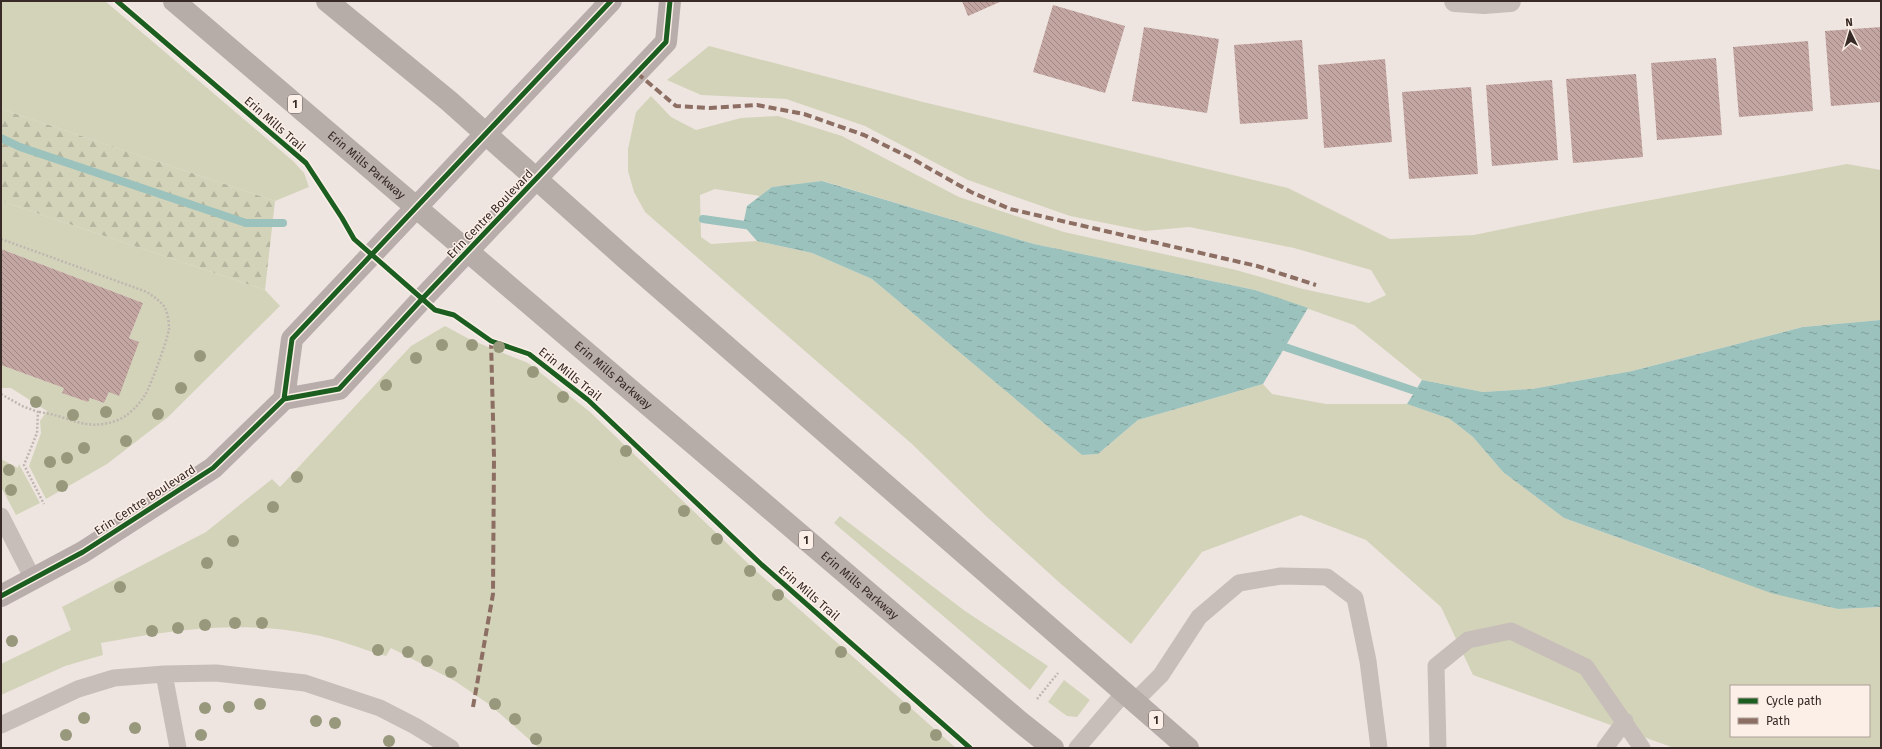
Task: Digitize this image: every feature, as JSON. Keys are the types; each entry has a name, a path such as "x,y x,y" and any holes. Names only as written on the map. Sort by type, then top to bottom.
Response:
{"main road":[{"name":"Erin Mills Parkway","path":"174,1 469,251 1019,722 1053,748"},
{"name":"1","path":"327,1 449,101 537,180 1188,748"}],"street":[{"path":"284,399 292,339 610,1"},
{"name":"Erin Centre Boulevard","path":"1,596 83,552 213,468 284,399 339,389 666,42 670,1"},
{"path":"1455,1 1484,3 1510,1"}],"lane":[{"path":"1,516 33,579"},
{"path":"1077,748 1129,697 1161,675 1199,617 1239,583 1281,576 1326,578 1355,598 1368,660 1379,748"},
{"path":"1438,748 1436,666 1468,640 1511,631 1586,667 1642,748"},
{"path":"1,724 78,689 114,678 164,674 216,673 305,683 380,708 415,726 450,748"},
{"path":"164,674 178,748"},
{"path":"1605,748 1624,721"}],"path":[{"path":"1,239 147,292 157,299 165,309 169,330 150,385 144,397 133,410 118,420 96,425 82,424 53,414 38,412 22,406 1,394"},
{"path":"38,412 37,433 24,465 44,504"},
{"path":"1037,699 1058,673"}],"green space":[{"path":"1,1 105,1 293,161 304,173 309,187 275,201 1,109"},
{"path":"709,46 923,102 1288,188 1390,239 1474,235 1591,211 1847,164 1881,170 1881,320 1803,327 1632,371 1532,389 1483,392 1422,380 1354,325 1255,290 1034,244 823,181 772,187 760,196 715,189 700,195 701,237 711,244 757,241 812,253 872,279 1082,455 1098,454 1138,420 1263,384 1272,394 1326,404 1407,404 1450,419 1473,437 1503,472 1564,518 1701,568 1838,609 1881,607 1881,748 1674,748 1473,675 1441,607 1366,540 1301,515 1202,552 1131,644 1061,584 987,517 912,444 645,212 634,192 628,171 628,149 636,112 651,96 671,117 696,130 741,118 778,116 842,136 959,197 1064,232 1236,270 1303,289 1369,303 1386,295 1371,270 1294,248 1189,227 1145,231 1070,216 968,180 865,126 786,99 701,95 667,80"},
{"path":"1,109 275,201 265,290 1,201"},
{"path":"1,201 265,290 280,306 168,417 107,464 46,499 29,466 41,433 40,421 47,411 11,388 1,388 1,365 64,388 63,393 88,402 90,398 104,403 139,342 129,338 143,303 1,249"},
{"path":"445,326 471,340 528,363 590,412 756,571 956,748 539,748 490,705 455,681 391,648 386,656 320,636 284,630 258,628 206,628 153,634 101,643 103,655 65,666 1,695 1,664 71,630 62,607 206,532 272,479 280,487 411,346"},
{"path":"1,459 18,468 19,464 40,503 16,515 1,487"},
{"path":"840,516 965,611 1048,666 1030,690 834,523"},
{"path":"1064,680 1090,700 1077,717 1067,716 1048,702"}],"water":[{"path":"822,181 1034,244 1255,290 1308,308 1263,384 1138,420 1098,454 1082,455 872,279 812,253 757,241 743,225 747,206 772,187"},
{"path":"1881,320 1881,607 1838,609 1771,593 1564,518 1503,472 1473,437 1450,419 1407,404 1422,380 1483,392 1532,389 1632,371 1803,327"}],"building":[{"path":"962,1 1002,1 968,16"},
{"path":"1053,5 1125,26 1105,93 1033,72"},
{"path":"1144,27 1219,39 1207,113 1132,101"},
{"path":"1881,27 1881,102 1831,106 1825,31"},
{"path":"1302,40 1308,119 1240,124 1234,45"},
{"path":"1808,41 1813,111 1739,117 1733,47"},
{"path":"1716,58 1722,135 1657,140 1651,63"},
{"path":"1385,59 1392,142 1324,148 1318,65"},
{"path":"1636,74 1643,157 1573,163 1566,79"},
{"path":"1552,80 1558,160 1492,166 1486,85"},
{"path":"1471,87 1478,174 1409,179 1402,92"},
{"path":"1,249 143,303 129,338 139,342 119,396 109,392 104,403 90,398 88,402 62,393 64,388 1,365"}],"waterway":[{"path":"1,138 20,147 246,223 283,223"},
{"path":"703,219 752,226"},
{"path":"1277,341 1285,347 1415,391 1424,396"}],"marked path":[{"path":"637,73 676,106 710,108 757,105 804,114 864,135 909,157 971,192 1010,209 1257,266 1316,285"},
{"path":"473,707 493,594 494,457 491,341"}],"cycle path":[{"name":"Erin Mills Trail","path":"117,1 306,163 354,239 371,254 435,310 454,315 491,341 529,354 588,400 762,565 970,748"},
{"path":"284,399 292,339 611,1"},
{"path":"1,596 83,552 213,468 284,399 339,389 422,299 666,42 670,1"}]}
